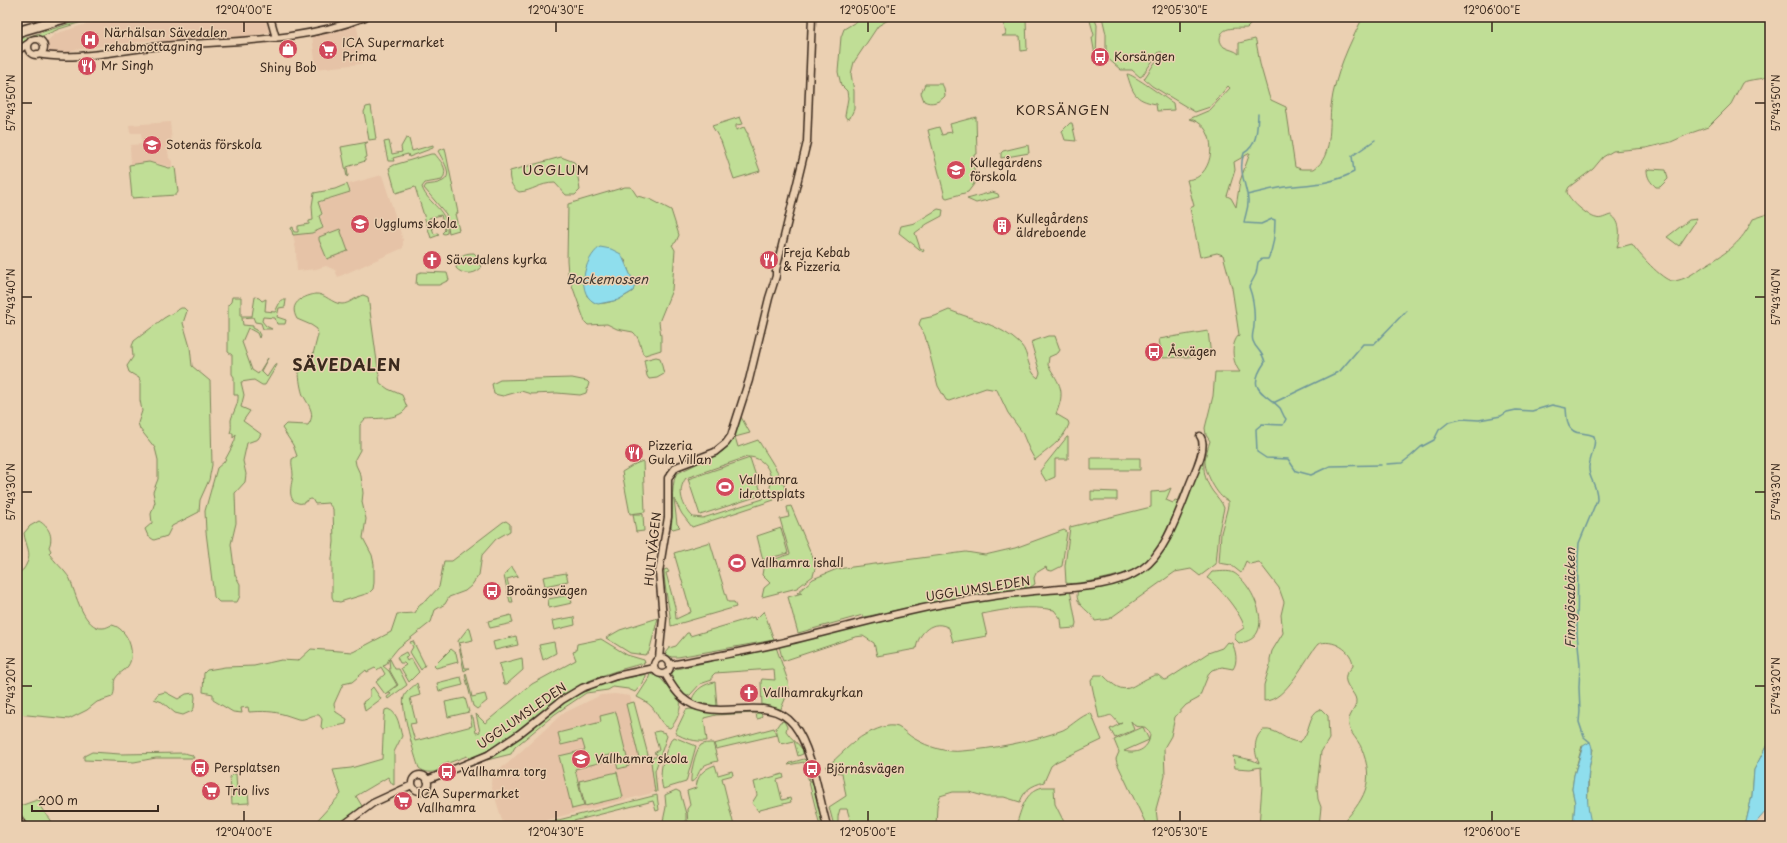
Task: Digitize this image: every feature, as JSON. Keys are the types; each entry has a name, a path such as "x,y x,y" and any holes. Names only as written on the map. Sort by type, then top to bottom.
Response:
{"highway":[{"path":"17,21 30,17"},
{"path":"17,32 68,17"}],"street":[{"path":"270,17 276,38"},
{"path":"17,51 56,56 276,38 319,31 366,17"},
{"name":"HULTVÄGEN","path":"659,658 663,618 659,588 660,564 668,517 668,478 672,470 676,467 715,452 726,443 731,436 749,380 769,298 776,276 776,270 807,142 812,17"},
{"path":"17,51 34,39 39,39 48,52 56,56"},
{"path":"29,43 29,48 34,53"},
{"path":"34,53 42,52 44,47"},
{"name":"UGGLUMSLEDEN","path":"670,665 766,646 871,619 942,604 1002,595 1088,586 1113,581 1134,574 1153,560 1163,546 1198,463 1203,445 1200,436"},
{"path":"664,674 670,665 666,659 659,658 655,662 654,668 657,673 664,674 680,696 692,704 717,711 765,709 781,714 793,724 806,746 827,826"},
{"name":"UGGLUMSLEDEN","path":"427,780 488,755 519,734 562,700 582,688 616,676 654,668"},
{"name":"UGGLUMSLEDEN","path":"417,775 423,775 427,780 426,788 421,791 415,790 412,784 413,779 417,775"},
{"name":"UGGLUMSLEDEN","path":"342,826 372,803 412,784"},
{"path":"17,818 24,826"}],"shaded area":[{"path":"108,17 265,17 269,32 245,38 184,42 153,40 74,50 66,53 50,52 45,46 47,41 55,34"},
{"path":"356,23 364,62 360,64 316,69 312,35"},
{"name":"Sotenäs förskola","path":"170,122 172,143 167,143 169,158 172,161 172,167 151,162 131,164 131,145 142,144 141,133 130,133 129,125"},
{"name":"Ugglums skola","path":"382,175 403,240 403,248 338,277 335,270 326,266 316,269 297,271 296,250 293,235 311,233 324,228 321,220 321,216 323,215 319,203 351,192 349,184"},
{"name":"Vallhamra skola","path":"615,694 630,696 647,754 653,766 656,792 523,826 504,826 491,785 492,771 507,764 562,714 601,695"}],"green space":[{"path":"91,17 98,17 59,29 40,37 33,37 17,48 17,40"},
{"path":"864,17 893,17 878,26 854,62 851,74 854,91 854,109 850,118 847,119 845,116 848,98 847,91 841,85 838,72 841,37 844,29"},
{"path":"1009,17 1026,17 1027,50 1021,51 1020,36 1002,36 1006,34 1004,25"},
{"path":"1089,17 1094,17 1097,25 1096,61 1092,38 1094,35"},
{"path":"1102,17 1243,17 1248,20 1250,25 1247,28 1230,29 1223,32 1220,39 1221,42 1224,47 1239,54 1239,43 1255,39 1269,96 1271,100 1286,107 1295,167 1301,169 1314,169 1320,164 1327,149 1330,131 1331,106 1339,71 1363,17 1770,17 1770,75 1742,83 1731,104 1708,127 1671,142 1646,148 1613,151 1603,157 1593,169 1569,187 1567,191 1574,203 1593,217 1602,218 1611,215 1615,218 1619,226 1617,248 1632,244 1662,276 1672,281 1677,281 1690,275 1721,256 1739,241 1753,219 1765,215 1770,210 1770,739 1754,770 1752,796 1746,822 1748,826 1591,826 1587,811 1589,769 1593,749 1582,746 1574,775 1572,789 1575,803 1573,826 1340,826 1356,808 1365,790 1367,781 1367,771 1361,747 1352,734 1348,722 1356,704 1355,697 1346,682 1347,674 1353,666 1350,655 1346,650 1335,644 1318,644 1288,687 1272,699 1264,701 1264,685 1270,665 1272,651 1283,633 1281,615 1284,602 1279,588 1259,562 1250,564 1246,561 1241,573 1231,565 1219,563 1221,533 1228,501 1224,499 1212,483 1205,465 1210,441 1206,435 1205,428 1213,396 1215,372 1240,372 1235,363 1233,353 1234,343 1239,335 1232,288 1223,255 1217,253 1200,257 1190,208 1194,206 1187,180 1198,177 1205,170 1211,153 1208,135 1204,128 1198,122 1189,119 1210,110 1230,88 1228,86 1210,107 1195,112 1152,86 1144,79 1162,52 1159,52 1140,77 1132,70 1121,70 1106,57 1106,34","holes":["1250,153 1240,181 1236,207 1231,198 1227,196 1235,170 1234,162"]},
{"path":"1127,74 1142,82 1173,103 1174,110 1157,111 1156,104 1139,98 1133,91"},
{"path":"925,84 942,84 945,96 941,100 935,102 930,103 924,101 921,93"},
{"path":"371,106 376,139 369,140 364,112 366,107"},
{"path":"740,117 743,124 736,125 736,130 744,127 748,133 748,138 760,171 734,179 721,141 712,126"},
{"name":"Kullegårdens förskola","path":"976,117 977,154 974,155 974,184 968,192 947,198 945,197 928,130 939,127 942,135 946,134 952,132 950,124"},
{"path":"1070,123 1072,123 1076,141 1065,140 1062,131"},
{"path":"406,138 409,139 412,151 433,145 433,148 409,157 408,154 393,158 394,161 388,161 384,142 389,141 392,154 402,152 401,147"},
{"path":"368,142 365,144 367,157 365,158 365,161 347,167 347,177 341,147"},
{"path":"1028,145 1029,153 1001,158 1001,153 1003,151"},
{"path":"445,148 458,213 455,214 459,230 449,233 446,214 424,188 426,185 439,183 446,178 446,167 438,151"},
{"path":"435,154 442,163 445,172 444,176 442,180 425,183 422,187 445,218 447,233 442,233 445,230 441,215 429,218 434,234 438,233 439,235 431,238 415,187 396,193 389,168 394,165"},
{"path":"561,157 574,162 576,165 580,190 575,195 566,195 555,183 545,184 519,192 513,186 510,180 510,171"},
{"path":"149,162 169,168 175,167 178,192 176,195 132,198 129,165"},
{"path":"1647,170 1666,170 1668,179 1660,187 1656,187 1649,179"},
{"path":"347,184 350,192 318,202 322,214 319,216 323,228 312,233 293,235 291,228 293,227 294,232 298,232 298,226 309,224 309,221 313,220 312,206 314,193 335,189"},
{"path":"625,187 631,187 637,196 650,199 671,210 679,235 676,242 672,245 675,250 672,290 659,322 661,350 645,355 643,354 640,342 633,332 617,329 607,324 588,325 585,322 568,274 568,204","holes":["595,252 625,260 633,291 625,296 609,302 598,303 591,300 587,296 584,277"]},
{"path":"992,192 998,194 999,197 976,203 967,199"},
{"path":"938,209 943,210 942,216 927,224 915,233 920,248 924,250 923,252 899,233 901,226 915,223"},
{"path":"1697,219 1679,246 1667,237 1689,220"},
{"path":"340,229 348,251 327,259 319,237"},
{"path":"474,253 477,256 481,268 472,273 465,273 456,268 461,256"},
{"path":"421,272 447,273 449,280 439,285 418,285 416,284 417,274"},
{"path":"315,294 322,295 338,304 347,303 363,295 368,297 380,383 388,389 402,395 407,407 400,414 395,416 389,418 365,419 360,425 360,450 355,459 361,476 363,493 362,502 366,519 363,538 372,555 374,564 374,583 373,589 369,593 340,602 334,601 332,597 332,559 334,542 333,509 328,503 315,504 312,499 304,503 298,503 292,498 292,459 297,456 293,445 282,428 286,424 308,425 312,414 302,393 299,372 311,362 318,335 317,329 297,319 294,309 295,305 301,299"},
{"path":"232,297 241,297 241,316 252,316 255,297 262,301 266,299 265,311 275,312 281,300 286,300 285,307 279,308 277,317 286,320 285,324 277,324 275,318 263,317 262,321 266,326 272,329 263,329 261,323 255,322 253,317 242,318 243,325 253,326 253,328 257,330 260,335 259,338 257,333 248,328 242,342 252,370 258,374 268,358 261,371 267,377 276,363 277,365 265,385 262,385 254,380 241,382 244,395 241,407 250,411 243,421 261,434 258,439 247,443 243,461 246,474 245,482 235,493 236,523 231,544 235,575 240,584 240,596 237,602 219,602 214,597 205,511 217,468 224,462 235,440 236,434 233,438 233,433 230,433 231,420 238,398 238,395 234,395 232,355 228,352 228,305 231,302"},
{"path":"181,308 184,308 187,311 183,323 190,347 192,366 210,381 212,465 209,480 200,500 199,512 172,526 167,536 154,540 148,536 145,529 152,523 151,514 155,502 153,492 158,479 158,460 155,448 140,429 138,423 142,411 140,400 140,381 139,378 129,372 127,366 133,357 132,346 134,341 164,318"},
{"path":"949,310 987,324 1005,332 1013,338 1024,348 1030,367 1034,375 1038,378 1040,373 1031,342 1048,336 1055,336 1060,350 1058,353 1049,357 1048,365 1056,378 1061,393 1061,399 1056,414 1068,421 1069,424 1067,430 1059,440 1035,460 1022,432 1008,413 997,390 986,388 949,401 946,400 938,386 925,336 919,324 921,319 935,316"},
{"path":"1208,331 1211,356 1162,358 1159,339"},
{"path":"656,357 660,358 664,374 657,378 649,379 644,360"},
{"path":"572,378 587,381 589,383 586,393 580,395 557,393 531,394 521,391 503,396 494,394 492,384 500,380"},
{"path":"741,417 750,433 735,437 738,447 758,440 774,465 784,485 786,493 783,500 777,498 776,492 774,500 692,527 682,514 674,499 677,524 680,527 673,529 671,527 674,480 676,474 723,451 733,440","holes":["747,457 755,458 766,466 771,479 768,493 763,499 703,518 693,517 689,513 686,509 681,493 681,488 686,478"]},
{"path":"1067,437 1068,459 1055,459 1055,477 1046,481 1040,471"},
{"path":"1205,441 1207,443 1204,463 1206,480 1224,508 1219,531 1216,564 1200,576 1191,569 1175,572 1109,619 1095,621 1080,604 1077,595 1078,590 1107,584 1155,561 1205,446"},
{"name":"Vallhamra idrottsplats","path":"750,458 762,495 700,515 688,479"},
{"path":"1091,458 1140,458 1140,470 1091,470"},
{"path":"643,461 645,512 630,514 622,472"},
{"path":"1184,487 1186,488 1158,548 1145,563 1136,569 1112,577 1080,583 1066,583 1065,566 1070,527 1151,507 1151,492 1165,491 1171,488 1166,500 1173,503 1175,500 1178,501"},
{"path":"1091,491 1117,492 1117,500 1091,500"},
{"path":"791,506 816,565 813,576 797,588 762,597 764,588 770,583 762,575 764,563 790,554 780,519 789,517 787,507"},
{"path":"633,514 643,514 644,531 636,532"},
{"path":"39,521 45,526 50,535 51,539 49,547 51,551 49,553 70,579 81,609 86,617 96,627 104,628 112,625 117,627 126,636 131,648 131,661 127,668 115,679 112,697 97,702 87,710 69,719 17,714 17,573 24,569 29,557 24,533 30,526"},
{"path":"506,521 510,524 510,531 496,539 482,555 479,575 471,586 465,591 449,597 445,604 435,610 431,622 398,648 386,665 383,666 389,671 397,685 385,694 376,682 385,674 381,667 377,670 375,668 367,672 366,670 352,682 343,684 334,704 336,712 347,719 346,724 323,729 321,727 322,719 319,715 296,719 272,712 249,712 248,707 241,708 242,713 233,712 213,700 213,694 203,692 204,673 207,670 225,667 254,666 281,660 298,661 311,649 353,652 391,632 397,614 415,613 420,604 428,599 439,587 444,561 452,561"},
{"path":"781,528 788,553 763,560 757,536"},
{"path":"1064,530 1067,532 1062,566 1052,571 1047,570 1046,567 1036,573 1034,578 1035,584 1031,587 946,600 864,617 863,615 798,633 788,597 802,593 797,593 813,579 837,569 966,552 985,555 1015,548"},
{"path":"710,542 728,602 734,602 736,607 671,626 664,570 667,569 669,572 666,573 675,607 676,619 691,612 674,553"},
{"path":"511,567 518,576 507,579 513,602 510,602 504,576"},
{"path":"1212,572 1232,572 1242,579 1249,588 1259,611 1260,622 1257,632 1251,639 1239,643 1235,639 1235,634 1244,628 1243,623 1229,601 1207,578"},
{"path":"566,573 568,581 545,586 543,577"},
{"path":"1070,590 1076,623 1075,628 1062,629 1061,619 1054,610 1018,608 982,614 987,636 953,642 949,628 943,625 937,625 932,626 923,633 917,643 916,649 877,656 874,643 863,636 855,637 783,661 779,646 899,614 1003,596"},
{"path":"570,595 572,603 549,608 548,599"},
{"path":"764,611 774,640 678,657 671,657 665,653 669,648 676,646 687,633 689,633 690,636 754,617 755,620"},
{"path":"511,615 513,623 490,628 488,621"},
{"path":"574,617 575,625 554,630 552,621"},
{"path":"658,618 649,652 645,655 630,653 606,638 620,630"},
{"path":"468,628 470,629 473,640 459,643 465,668 469,668 464,671 458,641"},
{"path":"516,636 518,645 495,650 493,642"},
{"path":"601,639 627,655 644,660 645,663 604,675 574,688 553,702 508,737 483,753 470,759 467,756 443,765 438,770 432,772 419,768 408,732 403,702 406,693 417,683 420,695 410,698 416,723 410,724 415,741 472,726 470,715 473,717 476,733 480,732 476,714 485,723 532,684 576,660 573,652 576,651 577,644"},
{"path":"413,641 425,665 421,670 410,652 413,647 410,642"},
{"path":"554,642 556,653 543,660 539,645"},
{"path":"1227,642 1232,643 1236,656 1236,663 1233,669 1222,667 1212,670 1209,673 1199,698 1186,705 1175,717 1171,736 1164,748 1165,776 1156,809 1158,826 1147,826 1117,763 1116,759 1119,752 1114,740 1143,727 1149,740 1150,733 1146,728 1144,727 1135,726 1131,721 1134,730 1115,738 1110,729 1122,723 1119,724 1110,715 1099,718 1091,681 1095,675 1103,675 1111,683 1123,689 1133,686 1155,675 1158,675 1164,680 1168,679 1208,653 1222,648","holes":["1149,740 1148,743 1138,751 1124,751"]},
{"path":"776,647 788,681 789,690 780,711 762,706 761,682 762,679 775,680 774,670 772,669 715,673 712,676 712,680 700,684 690,695 685,697 676,686 672,677 672,673 676,669"},
{"path":"451,649 456,653 458,662 436,668 434,666"},
{"path":"406,652 408,656 405,657 407,661 411,658 419,672 409,682 401,668 406,665 404,663 400,663 397,657"},
{"path":"522,658 523,670 507,684 504,684 499,664"},
{"path":"389,659 395,669 399,669 407,685 388,699 387,697 391,694 385,695 398,685 390,671"},
{"path":"466,673 472,697 485,694 487,701 477,709 473,706 465,675"},
{"path":"646,674 643,683 635,692 628,689 613,687 608,690 586,693 555,714 515,747 511,754 487,760 518,739 561,704 577,695 604,683"},
{"path":"650,674 659,677 680,699 678,715 670,728 664,725 650,705 637,697 648,680"},
{"path":"461,677 463,685 439,691 437,683"},
{"path":"715,682 717,706 693,702 692,699 698,690 707,684"},
{"path":"373,687 381,699 365,711 363,702 370,697 370,690"},
{"path":"165,692 178,699 186,694 194,693 194,708 192,711 183,715 175,713 162,702 154,699 158,694"},
{"path":"465,698 469,712 448,717 445,702"},
{"path":"634,702 648,755 640,762 626,704"},
{"path":"388,709 392,711 396,717 402,736 394,752 394,785 388,777 356,796 362,806 337,826 312,826 341,794 333,770 351,768 382,759 384,717 385,710"},
{"path":"690,709 722,714 758,711 762,715 761,718 757,719 756,713 716,715 704,718 707,741 698,741 675,733 686,710"},
{"path":"1321,709 1328,716 1329,739 1321,752 1317,787 1318,799 1321,807 1319,826 1259,826 1262,786 1261,767 1250,769 1235,768 1233,756 1259,763 1255,746 1257,737 1263,730 1273,731 1290,740 1300,742 1306,734 1313,715"},
{"path":"616,712 629,766 618,769 614,754 601,757 602,762 575,769 584,806 572,809 559,756 585,750 582,740 561,745 558,733 601,722 600,716"},
{"path":"1091,713 1102,740 1056,762 1051,766 1044,782 1029,789 1024,794 1020,802 1004,797 987,797 969,792 953,792 940,796 937,806 936,826 852,826 847,809 840,809 838,826 834,826 829,807 846,796 842,773 828,771 826,767 855,741 866,734 886,726 894,726 900,728 920,742 932,747 950,751 962,751 1000,746 1040,738 1063,730 1083,716"},
{"path":"784,721 787,727 786,731 803,750 803,754 798,756 794,741 782,744 779,741 776,728 780,722"},
{"path":"774,728 776,735 716,749 714,744"},
{"path":"659,731 665,733 667,736 655,771 657,792 655,792 651,762 653,757 656,757 657,754 654,753 659,750 654,732"},
{"path":"674,737 696,746 686,782 663,789 661,775 664,757 672,738"},
{"path":"713,743 718,761 705,765 691,782 693,763 699,748 701,745"},
{"path":"92,752 120,754 184,753 192,755 194,758 156,758 134,762 84,760 84,756"},
{"path":"804,759 806,761 810,781 812,781 824,826 820,826 804,762 788,765"},
{"path":"715,765 718,775 732,771 733,775 722,778 734,826 688,826 687,809 690,805 687,791 696,788 701,774"},
{"path":"617,772 623,797 585,806 579,781"},
{"path":"233,774 236,774 237,792 248,791 249,803 232,804 230,777"},
{"path":"783,774 784,778 777,780 782,800 790,798 791,802 760,810 759,812 752,803 757,795 754,782"},
{"path":"1043,787 1054,787 1055,804 1066,826 1016,826 1022,808 1028,797 1037,789"},
{"path":"676,790 680,792 686,814 686,826 662,826 666,807 665,795"},
{"path":"657,795 659,810 656,811 653,801 554,826 535,826"},
{"path":"37,800 42,801 40,805 51,820 53,826 30,826 17,809 20,806"}],"water":[{"name":"Bockemossen","path":"600,247 611,249 621,254 635,285 633,291 618,300 598,304 591,300 586,293 584,277 590,259 594,252"},
{"path":"1770,739 1770,815 1766,811 1753,826 1748,826 1746,822 1752,796 1754,770"},
{"path":"1590,742 1592,752 1589,769 1588,797 1592,825 1573,826 1575,803 1572,789 1574,775 1583,746"}],"waterway":[{"name":"Finngösabäcken","path":"1258,114 1256,136 1252,146 1244,153 1242,159 1242,170 1248,199 1244,223 1261,224 1272,219 1275,220 1275,225 1272,250 1268,259 1262,259 1258,262 1256,274 1249,287 1254,311 1252,339 1265,362 1257,379 1259,390 1280,408 1286,419 1283,425 1262,424 1256,429 1257,452 1266,458 1288,459 1296,471 1311,475 1330,466 1381,465"},
{"path":"1247,195 1284,187 1328,182 1345,176 1354,172 1352,156 1375,140"},
{"path":"1273,403 1340,371 1363,344 1374,344 1406,311"},
{"name":"Finngösabäcken","path":"1387,464 1402,463 1421,447 1434,440 1439,430 1449,422 1462,419 1479,420 1501,416 1507,412 1516,410 1532,411 1552,405 1566,408 1568,424 1572,430 1594,436 1595,444 1589,471 1596,490 1597,500 1579,543 1578,557 1577,634 1580,665 1579,722 1584,737 1590,742"}],"place":[{"name":"Närhälsan Sävedalen rehabmottagning","path":"90,40"},
{"name":"Shiny Bob","path":"288,49"},
{"name":"ICA Supermarket Prima","path":"328,50"},
{"name":"Korsängen","path":"1100,57"},
{"name":"Mr Singh","path":"87,66"},
{"name":"Sotenäs förskola","path":"152,145"},
{"name":"Kullegårdens förskola","path":"956,170"},
{"name":"Ugglums skola","path":"360,224"},
{"name":"Kullegårdens äldreboende","path":"1002,226"},
{"name":"Sävedalens kyrka","path":"432,260"},
{"name":"Freja Kebab & Pizzeria","path":"769,260"},
{"name":"Åsvägen","path":"1154,352"},
{"name":"Pizzeria Gula Villan","path":"634,453"},
{"name":"Vallhamra idrottsplats","path":"725,487"},
{"name":"Vallhamra ishall","path":"737,563"},
{"name":"Broängsvägen","path":"492,591"},
{"name":"Vallhamrakyrkan","path":"749,693"},
{"name":"Vallhamra skola","path":"581,759"},
{"name":"Persplatsen","path":"200,768"},
{"name":"Björnåsvägen","path":"812,769"},
{"name":"Vallhamra torg","path":"447,772"},
{"name":"Trio livs","path":"211,791"},
{"name":"ICA Supermarket Vallhamra","path":"403,801"}],"district":[{"name":"KORSÄNGEN","path":"1063,110"},
{"name":"UGGLUM","path":"556,170"},
{"name":"SÄVEDALEN","path":"347,365"}]}
